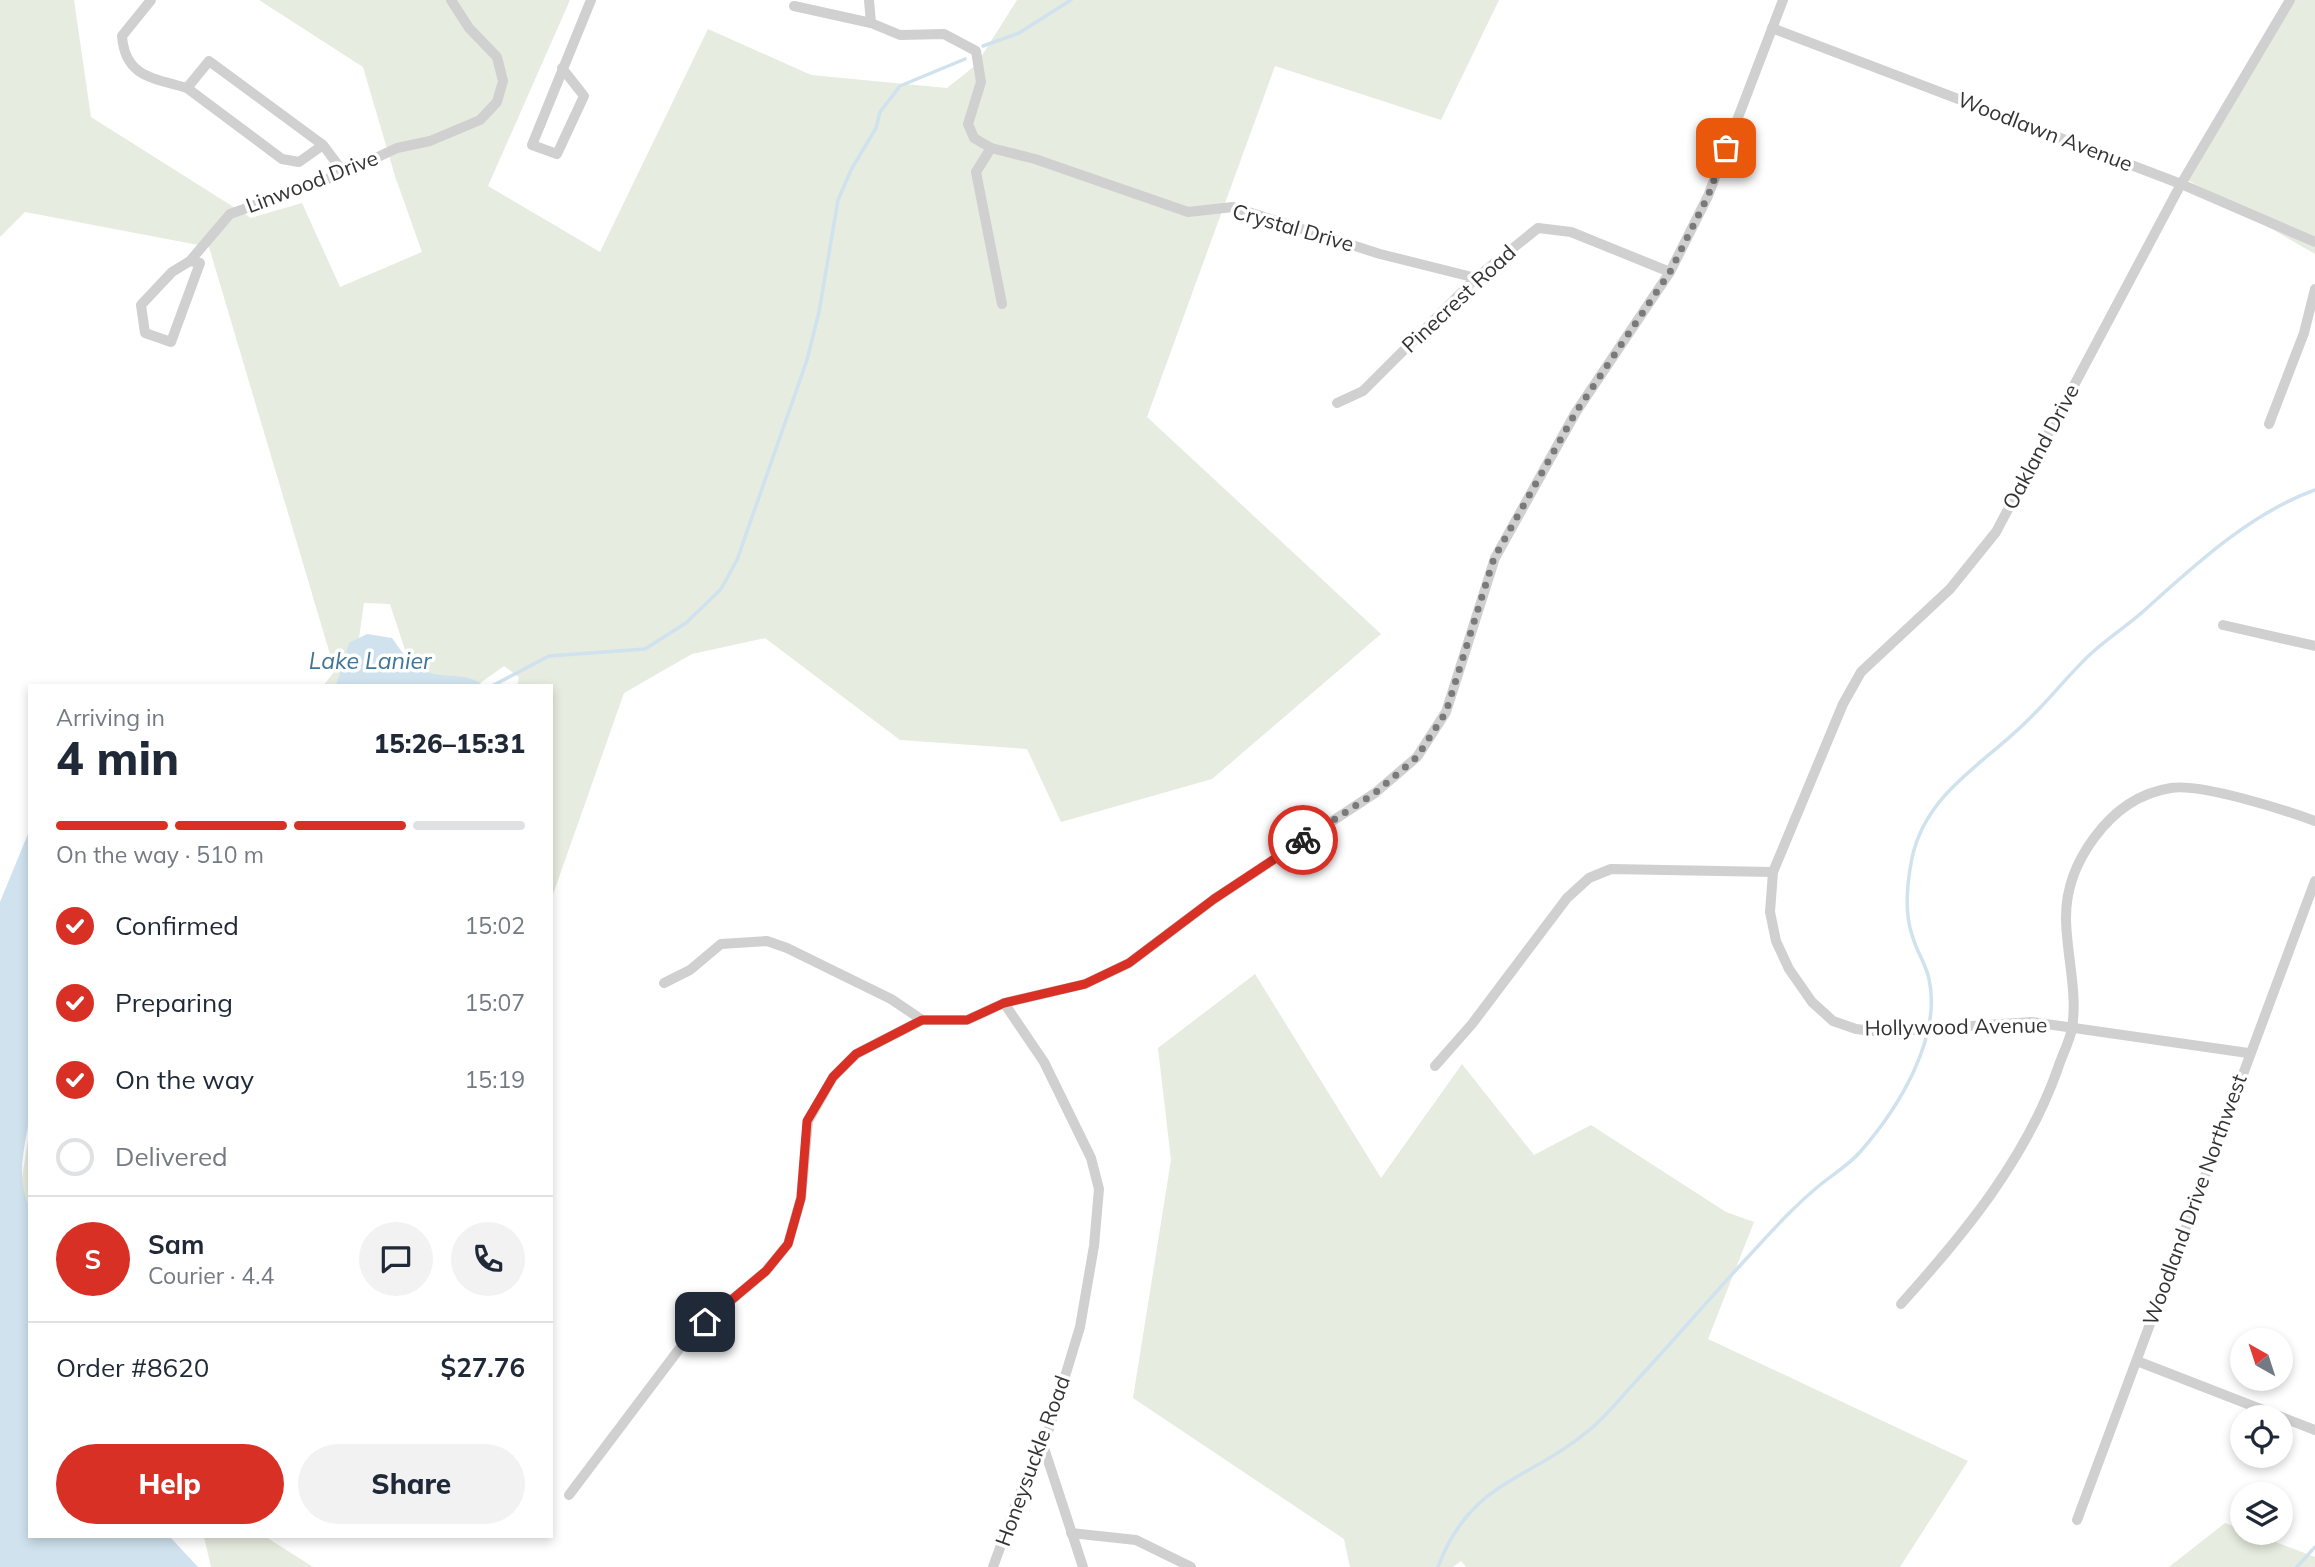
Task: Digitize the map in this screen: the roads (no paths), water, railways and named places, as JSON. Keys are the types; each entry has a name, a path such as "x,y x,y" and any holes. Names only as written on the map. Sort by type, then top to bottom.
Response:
{"street":[{"path":"151,0 122,36 124,56 135,70 187,88 282,159 299,162 323,145"},
{"name":"Linwood Drive","path":"190,261 200,263 172,342 145,332 141,305 172,272 190,261 230,214 344,173 397,148 430,141 480,120 497,102 503,80 497,57 469,28 451,0"},
{"path":"562,68 584,96 557,154 532,145 562,68 591,0"},
{"path":"869,0 871,23"},
{"path":"569,1495 689,1336 766,1271 788,1244 801,1198 807,1121 833,1077 856,1054 922,1020 967,1020 1004,1003 1085,984 1129,963 1214,899 1375,793 1417,757 1446,712 1494,558 1576,412 1670,272 1708,196 1783,0"},
{"name":"Oakland Drive","path":"1773,872 1843,704 1861,672 1950,589 1992,538 2181,184 2290,0"},
{"path":"794,6 871,23 900,35 944,34 976,51 981,82 968,124 974,138 991,148 976,172 1002,304"},
{"name":"Woodlawn Avenue","path":"1772,29 2181,184 2315,242"},
{"path":"187,88 209,61 323,145 344,173"},
{"name":"Crystal Drive","path":"991,148 1035,159 1188,212 1233,207 1380,254 1476,278"},
{"name":"Pinecrest Road","path":"1336,403 1363,391 1476,278 1538,228 1571,232 1670,272"},
{"path":"2269,424 2304,333 2315,289"},
{"path":"2222,625 2315,646"},
{"path":"1901,1304 1960,1238 1992,1195 2046,1100 2072,1027 2066,916 2069,888 2082,854 2106,822 2127,803 2174,787 2281,808 2315,821"},
{"path":"1435,1066 1472,1024 1567,898 1589,878 1611,869 1773,872"},
{"name":"Hollywood Avenue","path":"1773,872 1770,912 1776,941 1789,969 1804,991 1833,1021 1856,1030 1882,1032 2032,1022 2248,1053"},
{"name":"Woodland Drive Northwest","path":"2077,1520 2248,1053 2315,881"},
{"path":"664,983 690,970 721,944 767,941 787,948 891,999 922,1020"},
{"name":"Honeysuckle Road","path":"993,1567 1049,1429 1080,1327 1094,1246 1099,1189 1091,1158 1044,1062 1004,1003"},
{"path":"2137,1361 2315,1430"},
{"path":"1042,1442 1083,1567"},
{"path":"1071,1533 1136,1540 1191,1567"}],"water":[{"name":"Lake Lanier","path":"367,634 392,638 403,654 417,667 434,674 468,678 481,684 337,684 349,643"},
{"path":"28,834 28,1127 22,1173 28,1203 28,1538 171,1538 198,1567 0,1567 0,902"}],"waterway":[{"path":"983,46 1019,33 1071,0"},
{"path":"496,684 549,656 645,649 686,623 721,589 737,560 807,360 819,312 838,200 851,170 876,128 880,112 900,86 965,59"},
{"path":"1438,1567 1452,1538 1467,1516 1504,1485 1569,1445 1599,1422 1773,1229 1810,1193 1856,1157 1889,1115 1914,1072 1929,1025 1929,979 1910,929 1908,888 1912,858 1919,835 1944,797 2029,719 2095,650 2205,557 2269,512 2315,490"},
{"path":"2297,1567 2315,1547"}]}
